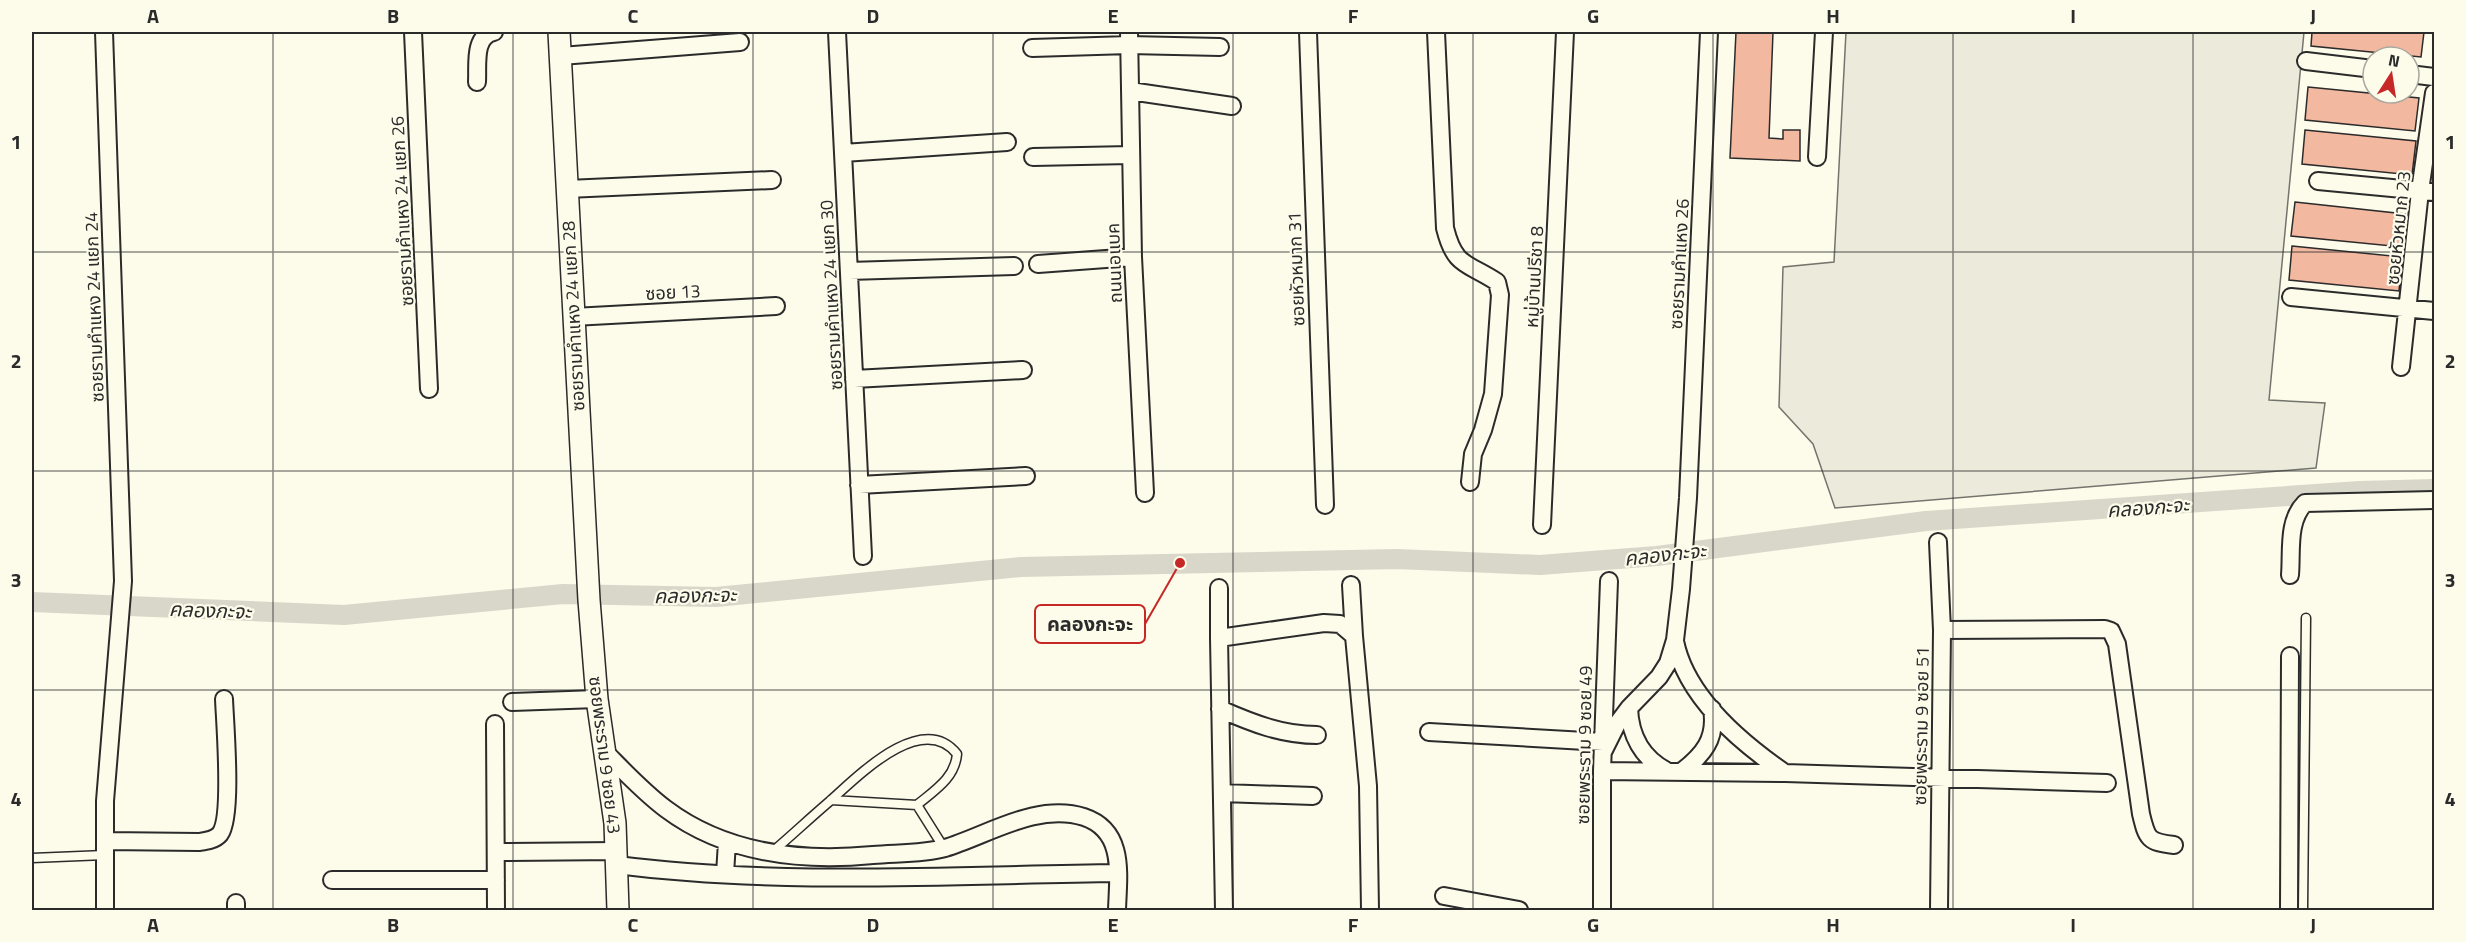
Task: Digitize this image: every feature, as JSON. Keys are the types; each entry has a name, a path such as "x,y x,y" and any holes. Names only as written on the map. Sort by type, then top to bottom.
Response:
{"street":[{"name":"ซอยรามคำแหง 24 แยก 24","path":"105,32 123,581 105,801 105,910"},
{"name":"ซอยรามคำแหง 24 แยก 26","path":"413,32 429,389"},
{"path":"477,82 478,43 487,33 494,32"},
{"name":"ซอยรามคำแหง 24 แยก 28","path":"559,32 589,600"},
{"name":"ซอยรามคำแหง 24 แยก 30","path":"837,32 863,556"},
{"name":"ซอยหัวหมาก 31","path":"1308,32 1325,505"},
{"name":"หมู่บ้านปรีชา 8","path":"1436,32 1445,228 1450,248 1460,261 1497,282 1500,295 1493,394 1486,421 1473,454 1470,482"},
{"name":"หมู่บ้านปรีชา 8","path":"1542,525 1565,32"},
{"name":"ซอยรามคำแหง 26","path":"1675,640 1688,498 1709,32"},
{"path":"1817,157 1824,32"},
{"path":"1032,48 1129,38 1220,47"},
{"name":"ถนนเอแบค","path":"1129,38 1132,257 1145,493"},
{"path":"561,56 740,42"},
{"path":"2306,61 2361,68"},
{"path":"1130,91 1232,106"},
{"name":"ซอยหัวหมาก 23","path":"2402,367 2427,192 2434,93"},
{"path":"843,153 1007,142"},
{"path":"1033,157 1130,155"},
{"path":"567,189 772,180"},
{"path":"2318,181 2427,192"},
{"path":"1038,264 1132,257"},
{"path":"849,271 1014,266"},
{"path":"2291,297 2434,311"},
{"name":"ซอย 13","path":"573,317 776,306"},
{"path":"854,379 1023,370"},
{"path":"859,485 1026,476"},
{"path":"2290,575 2293,523 2297,511 2305,503 2434,500"},
{"name":"ซอยพระราม 9 ซอย 51","path":"1938,542 1942,630 1939,910"},
{"name":"ซอยพระราม 9 ซอย 49","path":"1602,910 1602,771 1609,581"},
{"path":"1351,585 1368,786 1370,910"},
{"path":"1219,588 1224,910"},
{"name":"ซอยพระราม 9 ซอย 43","path":"589,600 597,699 611,791 617,858 618,910"},
{"path":"1219,638 1324,623 1340,624 1354,636"},
{"path":"1942,630 2105,629 2111,631 2117,644 2146,835 2156,843 2174,845"},
{"path":"1429,732 1603,747 1629,708 1659,677 1668,663 1675,640"},
{"path":"1675,640 1683,667 1712,709 1758,754 1785,773"},
{"path":"2289,910 2290,656"},
{"path":"105,848 199,842 212,840 220,833 227,814 224,699"},
{"path":"512,702 597,699"},
{"path":"1629,708 1629,721 1638,744 1655,765 1674,772"},
{"path":"1220,709 1276,730 1296,735 1317,735"},
{"path":"1674,772 1700,756 1710,741 1714,721 1712,709"},
{"path":"495,724 496,910"},
{"path":"603,750 644,791 667,810 727,842 757,852 856,857 944,848 1011,823 1042,815 1063,813 1084,817 1098,824 1110,834 1116,851 1117,910"},
{"path":"1602,771 1785,773 2107,783"},
{"path":"1222,793 1313,796"},
{"path":"725,874 727,842"},
{"path":"944,848 947,876"},
{"path":"496,852 617,858 682,873 869,878 1118,873"},
{"path":"332,880 496,880"},
{"path":"1444,896 1519,910"}],"lane":[{"path":"2303,910 2306,618"},
{"path":"771,853 876,759 917,741 936,740 949,744 957,754 956,767 949,778 917,805 831,800"},
{"path":"917,805 944,848"},
{"path":"32,858 105,848"}],"shaded area":[{"path":"1846,32 2304,32 2269,400 2325,403 2316,468 1835,508 1813,444 1779,407 1783,267 1834,262"}],"building":[{"path":"1736,32 1773,32 1769,138 1783,139 1783,130 1800,130 1800,161 1730,158"},
{"path":"2312,32 2424,32 2421,57 2421,45 2361,45 2361,51 2311,46"},
{"path":"2308,87 2361,92 2361,105 2418,105 2415,131 2305,120"},
{"path":"2305,130 2416,141 2412,175 2302,164"},
{"path":"2295,202 2405,214 2402,247 2291,236"},
{"path":"2292,246 2402,257 2399,291 2289,280"}],"waterway":[{"name":"คลองกะจะ","path":"32,602 344,615 563,594 716,597 1021,567 1397,559 1540,565 1657,556 1926,521 2360,491 2434,489"}],"place":[{"name":"คลองกะจะ","path":"1180,563"}]}
